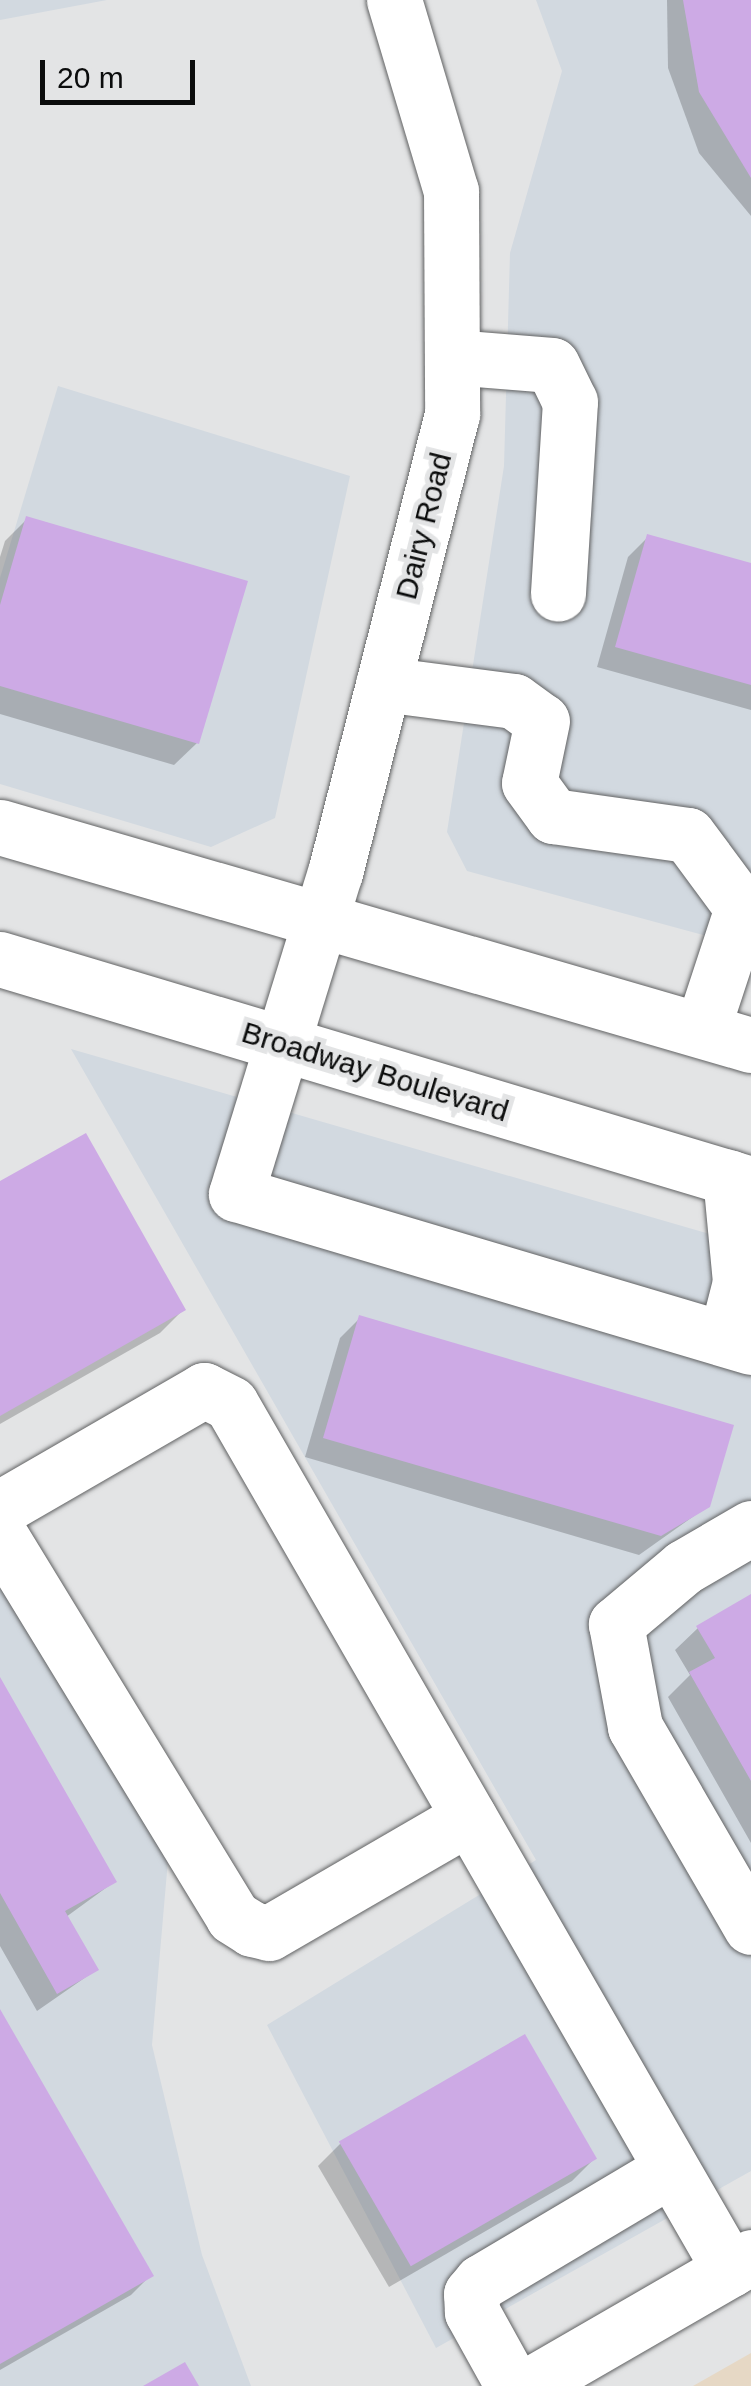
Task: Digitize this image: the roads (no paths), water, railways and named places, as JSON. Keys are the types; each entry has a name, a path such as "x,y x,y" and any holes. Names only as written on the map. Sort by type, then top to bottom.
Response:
{"main road":[{"name":"Dairy Road","path":"394,0 452,192 452,414 321,918 236,1194 738,1342"},
{"path":"452,357 552,365 570,402 558,594"},
{"path":"0,827 726,1037 746,910 688,835 552,816 529,783 542,721 514,701 383,684"},
{"name":"Broadway Boulevard","path":"0,959 740,1181"},
{"path":"738,1342 740,1181"},
{"path":"0,1508 204,1390 232,1404 672,2169 740,2264 528,2386"},
{"path":"751,1528 684,1566 616,1624 634,1726 751,1927"},
{"path":"0,1535 242,1923 269,1932 469,1817"},
{"path":"512,2386 472,2312 471,2294 481,2282 672,2169"}]}
